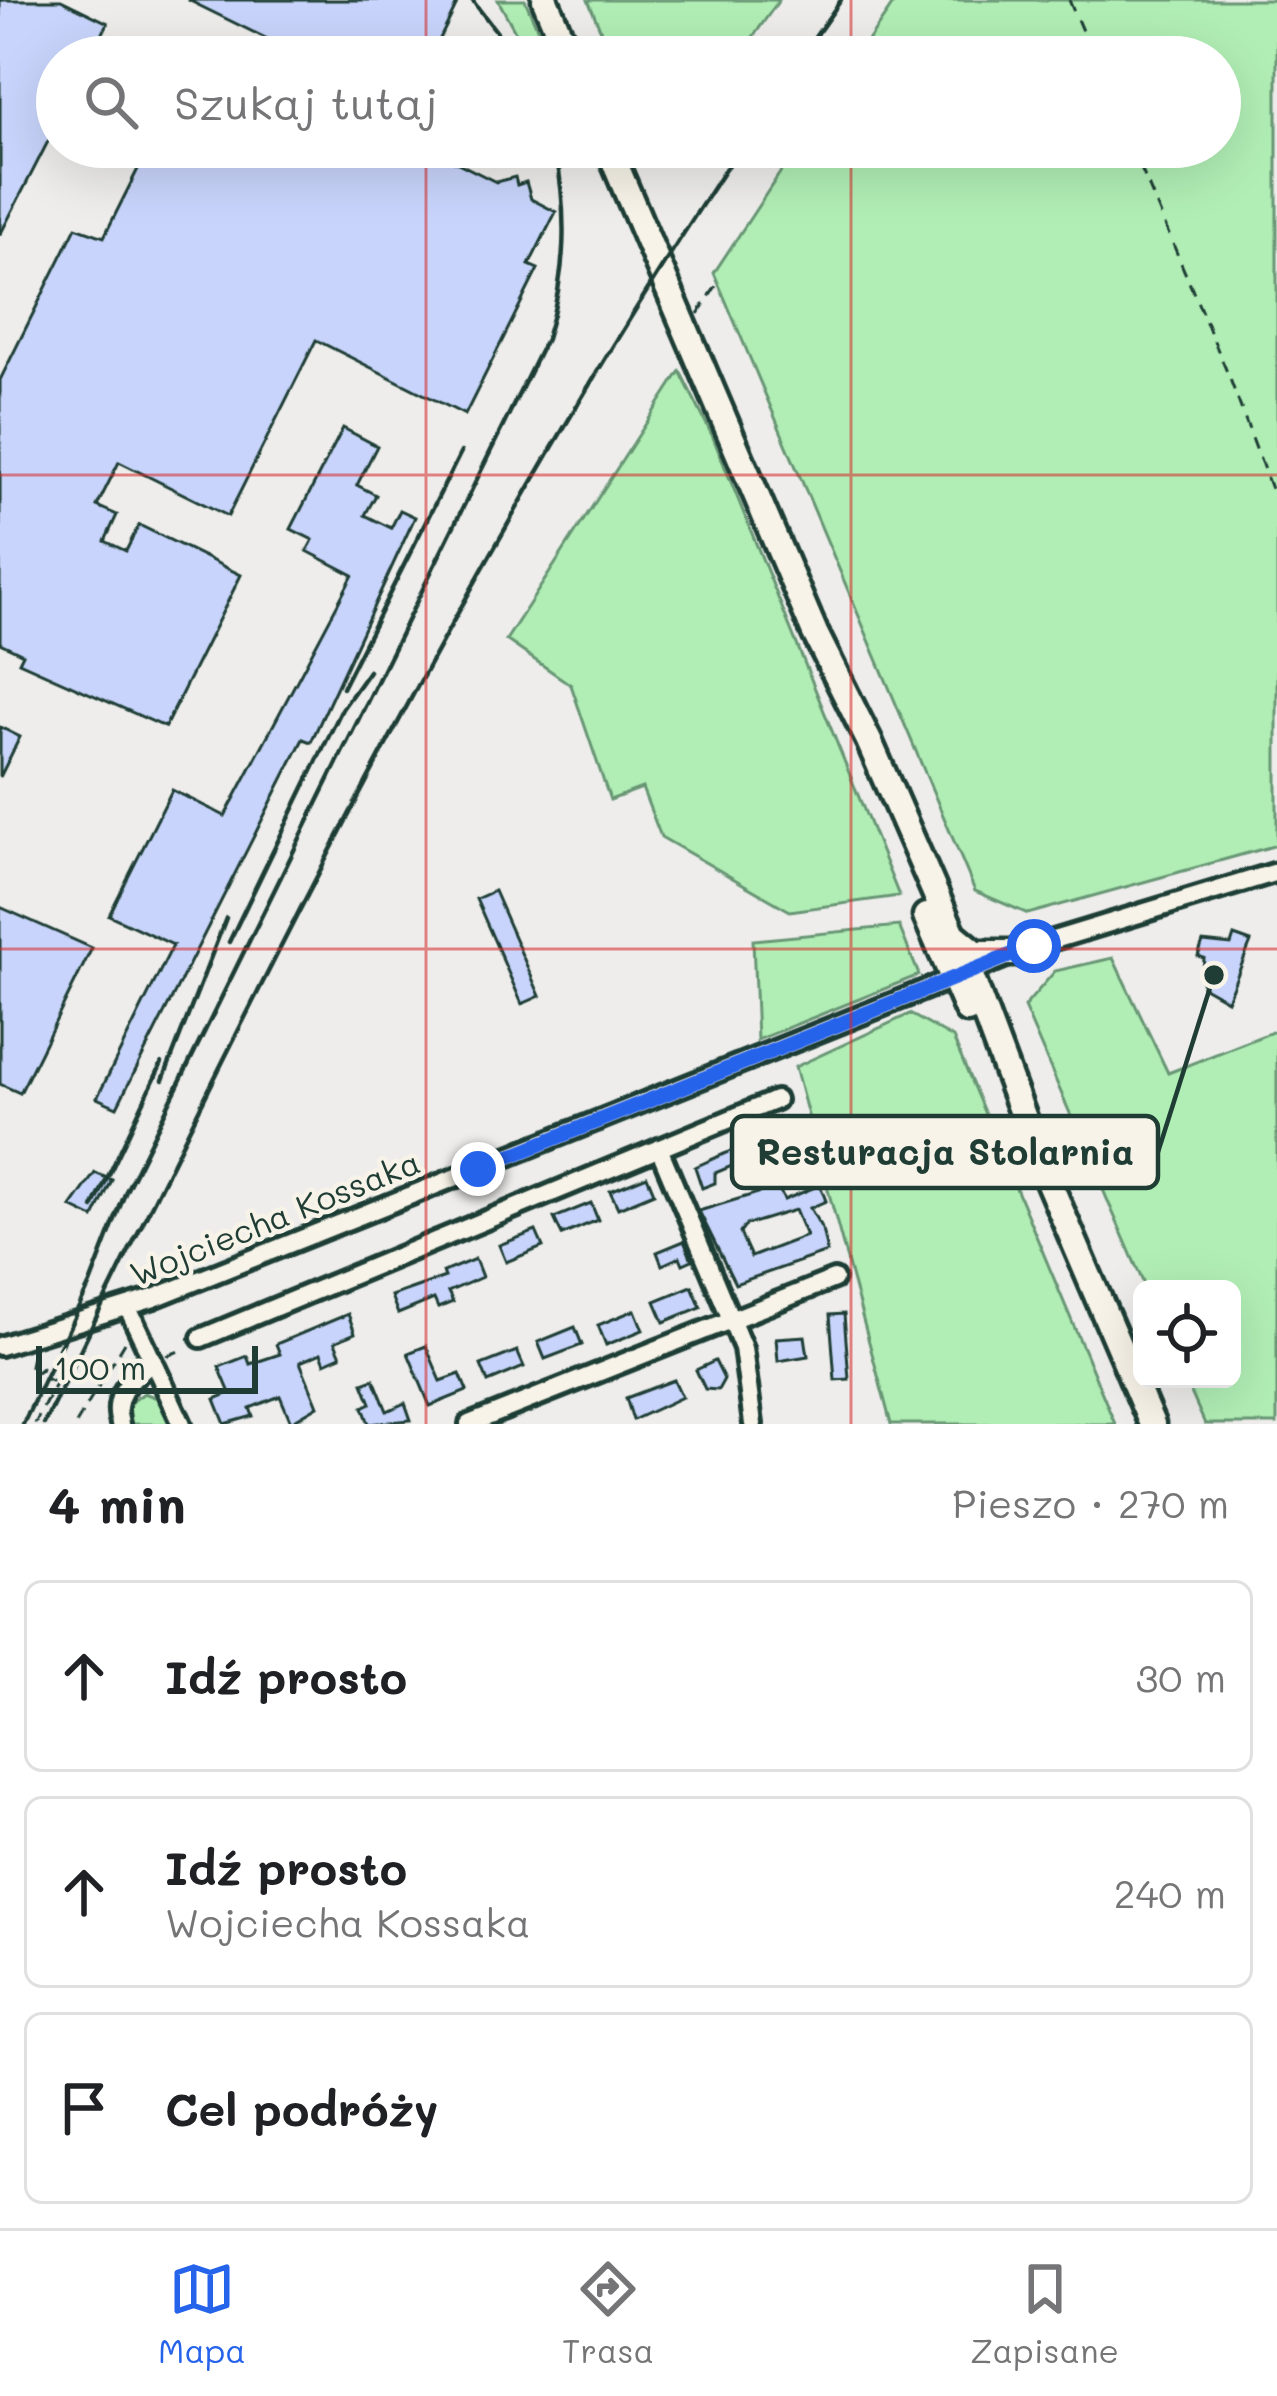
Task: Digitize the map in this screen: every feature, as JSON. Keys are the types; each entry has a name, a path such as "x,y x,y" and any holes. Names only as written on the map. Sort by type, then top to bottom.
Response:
{"highway":[{"path":"545,0 560,36"},
{"path":"617,168 814,633 847,729 961,975 1022,1132 1041,1164"},
{"path":"814,633 861,723 951,932 961,975 980,999 1041,1164 1152,1424"},
{"path":"951,932 976,953 1009,956"},
{"path":"980,999 983,975 1009,956"}],"street":[{"name":"Wojciecha Kossaka","path":"0,1346 128,1308 1009,956 1277,872"},
{"path":"201,1338 776,1100"},
{"path":"659,1148 748,1365 753,1424"},
{"path":"469,1424 834,1279"},
{"path":"128,1308 182,1424"},
{"path":"120,1424 116,1409 121,1394 156,1361"}],"path":[{"path":"1069,0 1084,36"},
{"path":"1141,168 1230,379 1277,505"},
{"path":"685,328 718,283"},
{"path":"76,1424 124,1334"},
{"path":"156,1361 201,1338"},
{"path":"29,1347 33,1361 29,1370 37,1373 42,1368 39,1375 51,1381 58,1376 35,1424"}],"green space":[{"path":"498,0 525,0 541,36 518,36"},
{"path":"588,0 779,0 754,36 603,36"},
{"path":"896,0 1277,0 1277,845 1028,914 975,891 714,273 783,168 1241,168 1241,36 871,36"},
{"path":"680,371 712,435 899,896 790,911 661,837 642,788 610,800 571,685 506,640"},
{"path":"899,926 919,975 757,1040 753,940"},
{"path":"1113,958 1168,1073 1277,1030 1277,1424 1205,1424 1189,1388 1241,1388 1241,1280 1142,1280 1024,1007 1055,971"},
{"path":"910,1014 953,1038 1115,1424 891,1424 795,1067"},
{"path":"144,1393 160,1399 172,1424 131,1424 129,1404"}],"building":[{"path":"0,0 61,0 108,23 102,36 36,36 36,165 0,235"},
{"path":"188,0 459,0 441,36 261,36"},
{"path":"138,168 468,168 496,182 515,177 517,185 526,182 531,199 556,212 529,265 538,269 465,415 316,340 228,516 119,462 97,506 117,515 105,541 126,551 139,525 241,575 165,727 19,662 23,654 0,643 0,380 76,227 104,237"},
{"path":"343,428 377,446 357,485 376,495 365,515 391,528 400,510 415,517 311,742 303,739 117,1107 97,1098 173,945 109,915 172,790 225,816 353,575 307,551 313,540 291,529"},
{"path":"0,727 20,737 0,777"},
{"path":"494,891 540,996 522,1004 476,899"},
{"path":"0,907 92,948 20,1093 0,1084"},
{"path":"1234,936 1251,942 1227,1000 1202,986 1204,958 1198,956 1203,942 1231,945"},
{"path":"744,1145 747,1152 753,1150 760,1166 742,1172 739,1163 715,1173 715,1183 702,1188 695,1167"},
{"path":"95,1173 112,1180 94,1218 71,1207"},
{"path":"647,1176 654,1193 618,1208 610,1191"},
{"path":"820,1185 826,1201 810,1208 822,1229 827,1252 735,1284 699,1211 778,1187 784,1200","holes":["795,1210 806,1236 751,1257 740,1233 746,1225"]},
{"path":"591,1203 598,1220 562,1235 554,1218"},
{"path":"536,1231 543,1247 506,1262 499,1245"},
{"path":"684,1241 692,1260 683,1264 680,1257 662,1265 657,1252"},
{"path":"475,1259 482,1277 448,1292 453,1302 438,1308 434,1299 398,1314 391,1296 445,1277 443,1272"},
{"path":"692,1286 701,1307 664,1322 655,1301"},
{"path":"635,1310 643,1330 606,1345 598,1325"},
{"path":"348,1314 355,1333 335,1342 341,1356 325,1363 321,1353 300,1362 318,1406 291,1422 280,1396 250,1408 253,1416 225,1424 215,1399 230,1393 219,1367 247,1356 250,1364 280,1354 276,1344"},
{"path":"844,1314 849,1379 835,1380 830,1315"},
{"path":"575,1327 582,1345 545,1359 538,1342"},
{"path":"805,1336 808,1356 778,1361 776,1338"},
{"path":"426,1346 441,1381 460,1374 467,1391 430,1406 408,1353"},
{"path":"517,1351 524,1367 488,1382 481,1365"},
{"path":"715,1361 724,1379 718,1390 705,1389 696,1370"},
{"path":"374,1379 387,1411 405,1403 411,1420 369,1424 363,1407 371,1403 363,1383"},
{"path":"674,1380 682,1397 633,1420 626,1398"}],"railway":[{"path":"472,0 500,36"},
{"path":"816,36 841,0"},
{"path":"23,1424 90,1284 126,1191 546,339 563,244 558,168"},
{"path":"44,1424 287,935 457,614 641,301 726,168"},
{"path":"342,688 461,452"},
{"path":"229,942 342,709 369,671"},
{"path":"163,1080 226,918"},
{"path":"93,1208 162,1063"}],"place":[{"name":"Resturacja Stolarnia","path":"1214,975"}],"route":[{"path":"478,1169 1034,946"}]}
